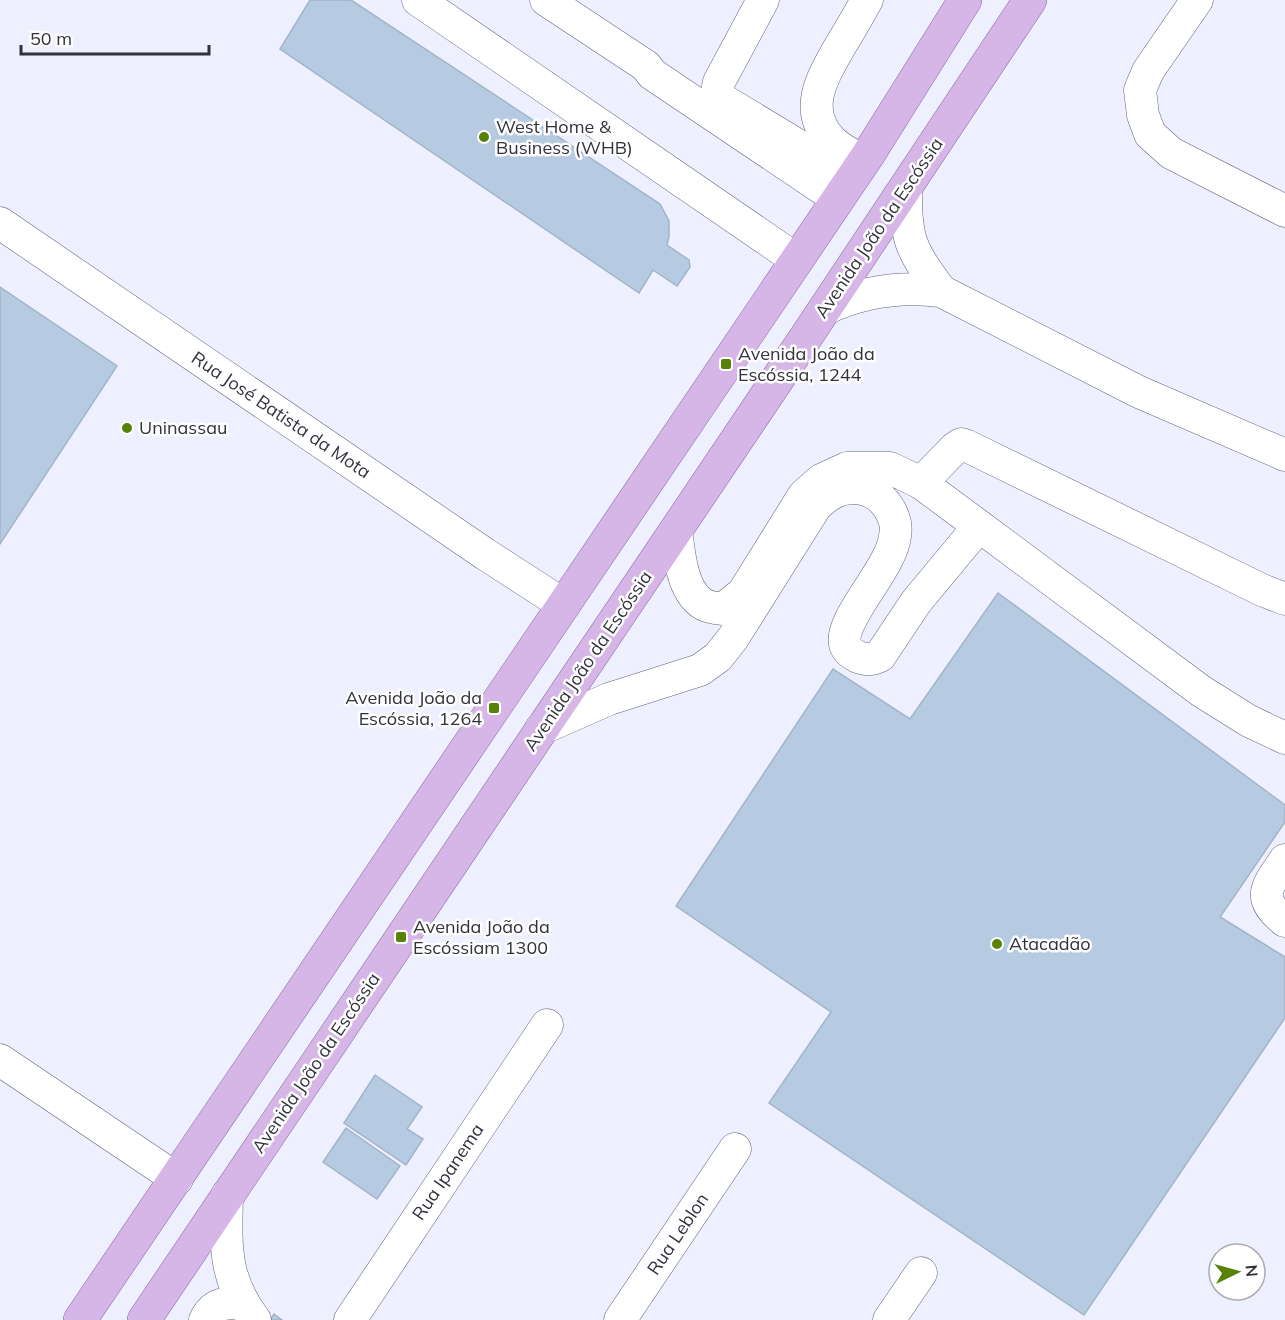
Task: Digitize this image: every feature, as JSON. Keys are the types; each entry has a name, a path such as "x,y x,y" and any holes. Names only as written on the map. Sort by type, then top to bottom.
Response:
{"main road":[{"path":"80,1320 856,172 965,0"},
{"name":"Avenida João da Escóssia","path":"144,1320 818,320 1030,0"},
{"path":"818,320 814,304 833,269 891,188 893,181 887,170 856,172"},
{"path":"293,1098 308,1044 364,965 371,951 368,939 360,929 349,924"},
{"path":"98,1320 116,1268"}],"street":[{"path":"418,0 797,260"},
{"path":"546,0 646,66 655,67 856,172"},
{"path":"763,0 722,75 717,92 723,100 856,172"},
{"path":"856,172 824,131 817,115 816,102 821,80 867,0"},
{"path":"856,172 840,134 833,125 827,103 831,84 880,0"},
{"path":"856,172 844,128 834,111 837,86 887,0"},
{"path":"1197,0 1148,71 1140,90 1143,115 1150,134 1171,153 1285,212"},
{"path":"906,188 905,216 910,242 920,262 941,291"},
{"name":"Rua José Batista da Mota","path":"0,223 485,554 564,604"},
{"path":"818,320 857,296 896,288 941,291 1139,392 1285,455"},
{"path":"921,483 955,448 961,444 968,446 1262,590 1285,599"},
{"path":"676,530 682,570 691,590 699,602 711,608 723,609 743,593 804,495 821,480 847,468 890,468 921,483 1201,691 1249,721 1285,738"},
{"path":"541,729 609,699 700,670 718,657 734,638 816,506 835,491 858,488 878,495 896,521 896,539 882,571 853,616 846,635 845,644 850,652 861,658 872,660 880,656 916,602 979,526"},
{"path":"1285,860 1269,885 1267,897 1270,910 1285,921"},
{"name":"Rua Ipanema","path":"350,1320 547,1025"},
{"path":"0,1060 177,1179"},
{"name":"Rua Leblon","path":"620,1320 735,1149"},
{"path":"227,1196 226,1253 231,1274 249,1312"},
{"path":"890,1320 921,1273"},
{"path":"205,1320 212,1308 221,1304 249,1312"}],"building":[{"name":"West Home & Business (WHB)","path":"310,0 351,0 660,204 669,221 667,245 689,260 690,267 677,286 653,270 639,293 280,49"},
{"path":"0,287 117,366 0,544"},
{"name":"Atacadão","path":"998,593 1285,805 1285,822 1220,917 1285,957 1285,1018 1084,1315 769,1103 831,1012 676,906 833,669 910,719"},
{"path":"375,1075 422,1107 407,1129 423,1139 406,1165 344,1123"},
{"path":"346,1128 400,1166 377,1199 323,1162"},
{"path":"274,1314 282,1320 270,1320"}],"place":[{"name":"West Home & Business (WHB)","path":"484,137"},
{"name":"Avenida João da Escóssia, 1244","path":"726,364"},
{"name":"Uninassau","path":"127,428"},
{"name":"Avenida João da Escóssia, 1264","path":"494,708"},
{"name":"Avenida João da Escóssiam 1300","path":"401,937"},
{"name":"Atacadão","path":"997,944"}]}
